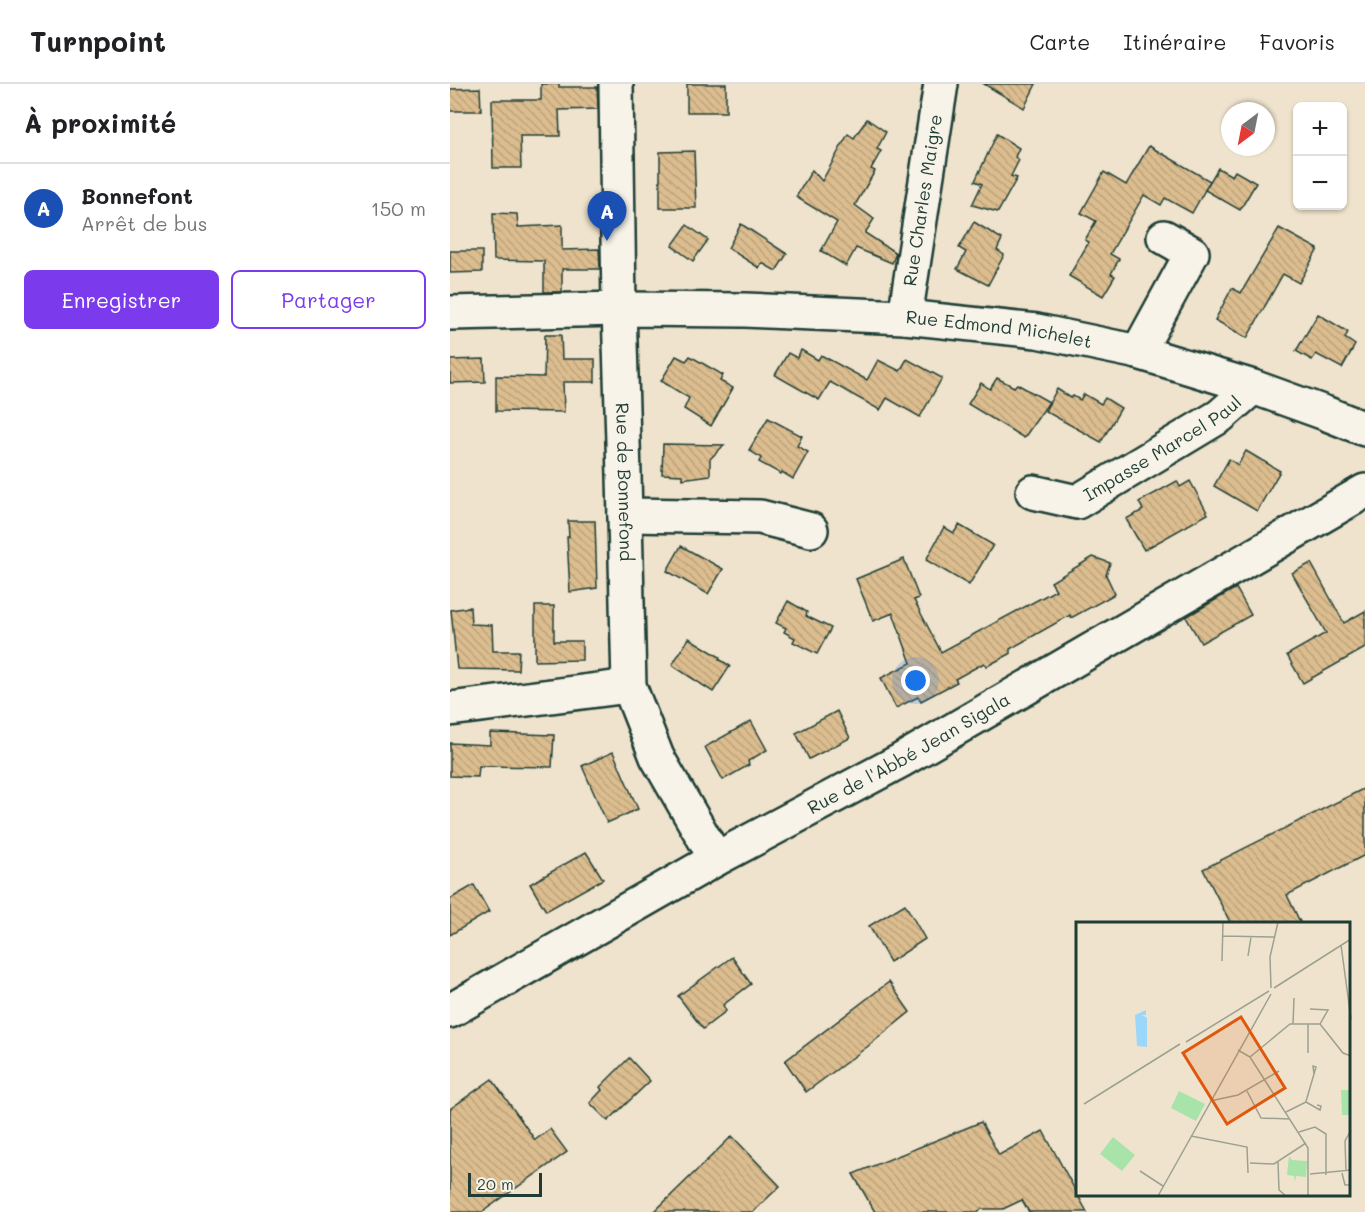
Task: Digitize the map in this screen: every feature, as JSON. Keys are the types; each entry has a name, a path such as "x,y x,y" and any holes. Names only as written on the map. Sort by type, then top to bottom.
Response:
{"street":[{"name":"Rue de Bonnefond","path":"616,84 619,309 629,686 657,757 716,859"},
{"name":"Rue Charles Maigre","path":"905,317 941,84"},
{"path":"1138,352 1191,252 1164,237"},
{"name":"Rue Edmond Michelet","path":"450,313 619,309 745,310 905,317 1037,331 1138,352 1253,387 1365,429"},
{"name":"Impasse Marcel Paul","path":"1033,492 1077,502 1220,416 1253,387"},
{"name":"Rue de l'Abbé Jean Sigala","path":"450,1011 716,859 900,761 1365,491"},
{"path":"625,515 760,518 811,530"},
{"path":"450,709 629,686"}],"building":[{"path":"541,84 559,84 559,87 597,87 598,109 559,110 560,136 520,136 521,168 493,168 492,100 541,100"},
{"path":"687,84 726,84 726,112 687,112"},
{"path":"984,84 1036,84 1024,108"},
{"path":"480,88 481,111 450,111 450,89"},
{"path":"867,119 886,132 877,149 881,151 871,169 875,171 855,205 874,219 865,233 896,253 892,263 856,248 846,266 821,251 837,222 796,197 812,170 822,181 848,134 854,138"},
{"path":"997,134 1019,148 1015,157 1019,160 1011,176 1017,178 998,212 972,205 982,184 975,181"},
{"path":"1149,146 1210,181 1192,213 1165,198 1161,205 1144,195 1110,254 1119,259 1111,274 1115,276 1103,296 1069,276 1089,242 1085,240 1096,221 1081,213 1104,172 1126,185"},
{"path":"694,151 696,208 660,208 660,152"},
{"path":"1218,168 1232,176 1235,171 1256,183 1240,210 1205,190"},
{"path":"493,213 517,214 518,227 562,225 562,250 599,249 600,269 562,269 562,292 544,292 544,261 494,260"},
{"path":"974,222 1002,239 997,250 1004,255 988,285 957,269 966,252 959,248"},
{"path":"741,224 787,254 776,271 762,263 759,268 728,248"},
{"path":"687,225 708,240 693,261 672,246"},
{"path":"1279,228 1318,249 1299,283 1283,274 1247,338 1215,320 1232,288 1241,293"},
{"path":"450,251 482,251 482,272 450,273"},
{"path":"1318,314 1348,332 1345,338 1355,345 1342,368 1316,354 1312,360 1296,351"},
{"path":"545,335 561,335 562,359 595,359 595,382 563,382 564,412 496,411 496,376 544,377"},
{"path":"801,350 818,360 821,355 867,380 878,360 900,371 907,359 942,378 920,417 887,398 880,410 830,382 819,400 775,375 788,353 797,358"},
{"path":"676,356 686,361 690,356 723,375 720,381 733,388 711,426 684,409 689,398 661,381"},
{"path":"484,359 485,382 450,383 450,360"},
{"path":"997,378 1014,387 1017,384 1049,402 1024,438 968,404 981,383 990,389"},
{"path":"1057,389 1071,398 1073,396 1080,400 1084,394 1101,404 1105,398 1121,408 1101,442 1045,411"},
{"path":"768,418 802,436 797,446 808,452 793,479 759,462 761,458 749,450"},
{"path":"663,444 724,445 710,459 710,475 682,479 682,475 662,474"},
{"path":"1246,451 1280,471 1257,511 1214,486 1229,459 1238,465"},
{"path":"1177,481 1180,487 1190,481 1208,514 1144,550 1126,519 1143,510 1139,502"},
{"path":"568,521 595,521 597,588 570,592"},
{"path":"959,525 993,545 969,585 926,560 944,527 954,533"},
{"path":"681,546 723,569 708,594 667,571"},
{"path":"1093,557 1110,563 1106,575 1115,594 1071,618 1070,615 1010,649 1010,654 987,666 984,663 955,679 957,682 921,701 918,697 896,708 881,678 911,663 893,613 873,621 856,579 904,559 919,598 914,600 941,652 1056,590 1051,582"},
{"path":"1311,563 1344,623 1365,611 1365,648 1303,683 1287,655 1326,633 1292,573"},
{"path":"1236,588 1251,615 1201,643 1186,617"},
{"path":"788,601 807,612 806,616 831,628 817,654 793,642 795,638 784,632 786,628 776,623"},
{"path":"535,606 554,606 554,641 582,641 582,660 535,661"},
{"path":"470,607 471,624 492,625 493,651 519,651 518,670 457,669 451,610"},
{"path":"689,638 730,666 713,692 672,665"},
{"path":"837,711 850,738 809,759 796,733"},
{"path":"751,721 767,750 748,761 749,765 723,780 705,747"},
{"path":"490,733 554,735 552,767 479,766 478,777 450,776 450,743 490,745"},
{"path":"613,752 638,809 607,823 582,766"},
{"path":"1365,788 1365,855 1287,895 1300,922 1230,922 1203,869"},
{"path":"586,852 603,879 546,911 530,884"},
{"path":"474,885 489,912 450,935 450,899"},
{"path":"905,904 925,939 890,962 869,926"},
{"path":"732,957 751,984 723,1005 726,1011 703,1029 678,996"},
{"path":"889,982 910,1012 806,1092 785,1061"},
{"path":"629,1058 650,1081 608,1121 590,1103 602,1090 600,1087"},
{"path":"492,1079 535,1140 550,1129 567,1152 482,1212 450,1212 450,1109"},
{"path":"981,1122 999,1155 1043,1131 1076,1192 1076,1197 1079,1197 1087,1212 1029,1212 1022,1200 1003,1209 982,1209 977,1212 875,1212 853,1174"},
{"path":"732,1136 780,1186 753,1212 654,1212"}],"place":[{"name":"Bonnefont","path":"607,241"}]}
